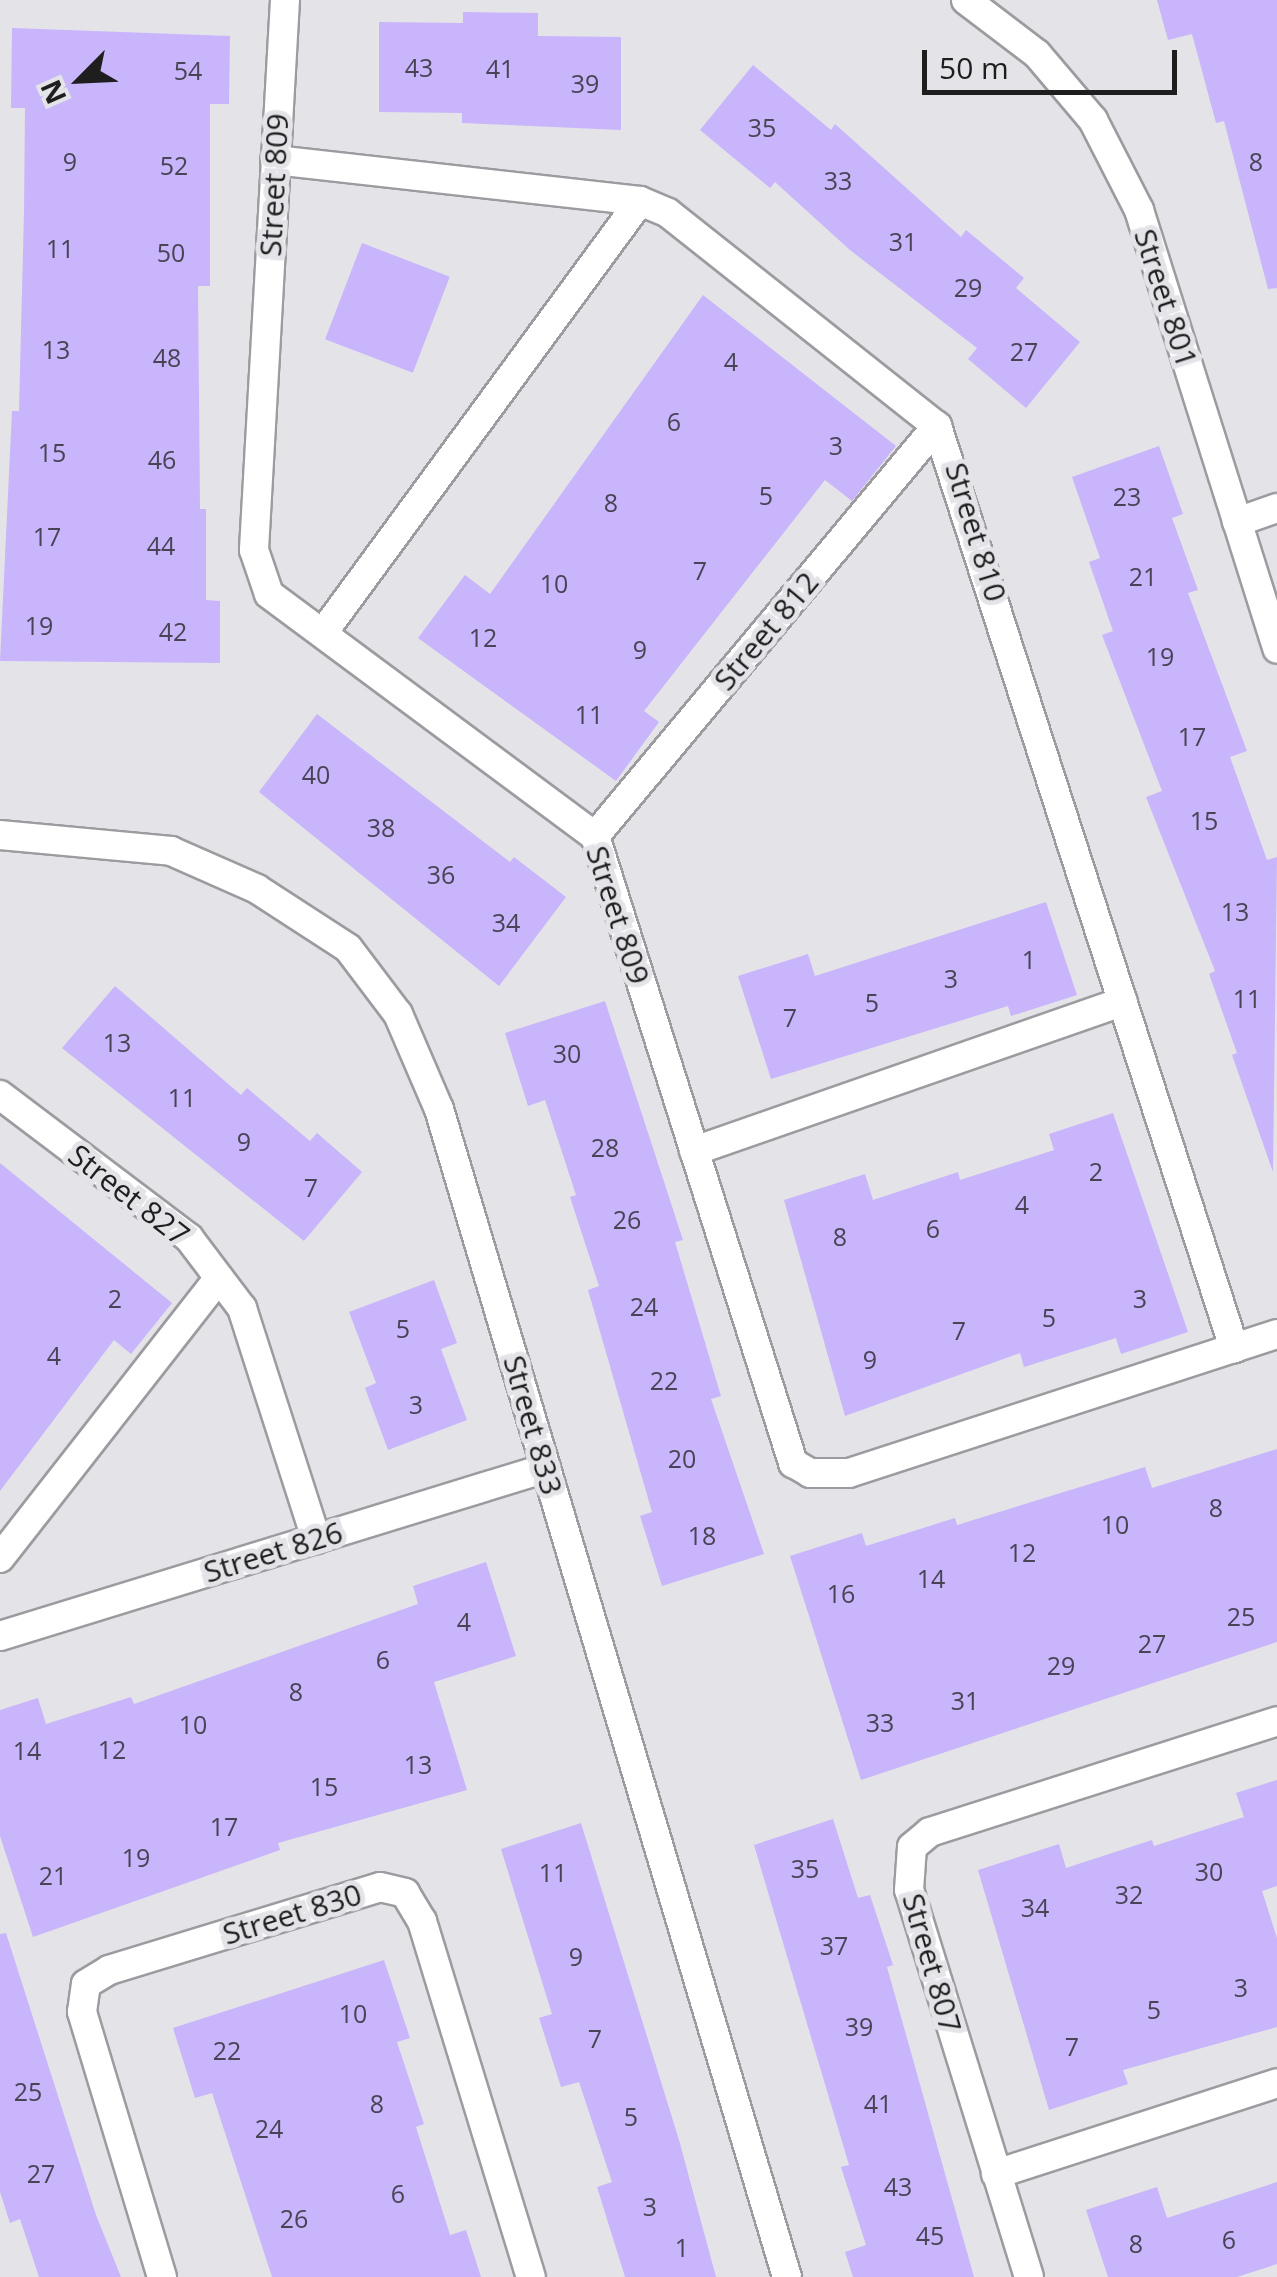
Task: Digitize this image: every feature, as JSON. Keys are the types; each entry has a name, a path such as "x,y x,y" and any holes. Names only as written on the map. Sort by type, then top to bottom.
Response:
{"street":[{"name":"Street 809","path":"285,0 254,550 269,594 324,630 595,836 780,1435 794,1463 810,1473 849,1473 1277,1334"},
{"name":"Street 801","path":"966,0 1036,54 1093,120 1139,210 1277,649"},
{"name":"Street 810","path":"275,160 640,201 668,213 938,426 950,448 1234,1348"},
{"path":"324,630 640,201"},
{"name":"Street 812","path":"595,836 938,426"},
{"path":"1237,522 1277,508"},
{"name":"Street 833","path":"0,835 171,851 257,889 348,948 398,1014 439,1109 788,2277"},
{"path":"694,1151 1123,1002"},
{"name":"Street 827","path":"0,1096 189,1238 242,1308 316,1538"},
{"path":"0,1558 219,1278"},
{"name":"Street 826","path":"0,1636 546,1468"},
{"name":"Street 807","path":"1029,2277 909,1890 912,1847 930,1832 1277,1721"},
{"name":"Street 830","path":"162,2277 82,2012 86,1984 109,1970 380,1887 405,1893 422,1922 531,2277"},
{"path":"996,2174 1277,2082"}],"building":[{"path":"1157,0 1277,0 1277,288 1268,289 1224,121 1216,123 1192,34 1168,40"},
{"path":"463,12 538,13 538,36 621,37 621,130 462,123 462,113 379,112 379,22 463,23"},
{"path":"12,28 230,36 229,104 210,104 210,286 198,286 200,509 206,509 206,600 220,601 220,663 0,661 12,411 19,411 24,212 25,108 11,108"},
{"path":"753,65 831,130 835,124 961,237 966,230 1024,278 1016,288 1080,342 1026,408 968,359 977,348 850,250 775,182 770,188 700,130"},
{"path":"362,243 450,277 413,373 325,339"},
{"path":"703,295 896,446 852,501 825,480 644,711 659,722 616,781 418,638 465,575 490,594"},
{"path":"1159,446 1183,514 1172,518 1198,590 1188,593 1247,751 1230,757 1267,860 1277,857 1273,1172 1232,1055 1237,1053 1209,974 1215,971 1146,797 1162,791 1102,635 1113,631 1089,562 1100,558 1072,477"},
{"path":"317,714 510,862 514,857 566,897 499,986 259,792"},
{"path":"1046,902 1077,995 1011,1016 1008,1006 771,1079 738,976 808,954 815,976"},
{"path":"115,986 241,1095 247,1088 310,1141 317,1133 362,1172 304,1241 62,1048"},
{"path":"605,1001 683,1240 675,1242 721,1396 711,1399 764,1554 662,1586 640,1516 652,1512 588,1290 599,1286 570,1197 576,1195 545,1100 528,1106 505,1033"},
{"path":"1113,1113 1188,1332 1121,1354 1116,1338 1024,1367 1020,1353 845,1416 784,1200 865,1174 873,1200 958,1172 960,1180 1054,1150 1049,1134"},
{"path":"0,1163 172,1303 131,1354 114,1340 0,1491"},
{"path":"434,1280 457,1343 441,1349 467,1420 388,1450 365,1388 376,1383 349,1312"},
{"path":"1277,1449 1277,1642 861,1780 790,1556 862,1533 866,1546 955,1518 957,1525 1145,1467 1152,1488"},
{"path":"486,1562 516,1656 434,1682 467,1790 278,1843 280,1850 33,1937 0,1836 0,1710 38,1698 46,1724 131,1697 134,1704 418,1604 413,1586"},
{"path":"1277,1780 1277,1886 1262,1891 1277,1938 1277,2027 1123,2070 1128,2084 1049,2110 978,1870 1059,1844 1066,1868 1152,1840 1154,1846 1244,1817 1236,1793"},
{"path":"833,1819 858,1898 870,1895 893,1965 887,1967 974,2277 853,2277 845,2252 866,2245 841,2167 849,2165 754,1845"},
{"path":"581,1823 679,2140 716,2277 625,2277 597,2187 612,2182 579,2082 561,2087 539,2018 552,2014 501,1849"},
{"path":"6,1933 96,2215 121,2277 39,2277 20,2219 10,2223 0,2192 0,1934"},
{"path":"384,1960 410,2038 397,2042 424,2124 416,2127 450,2235 466,2230 481,2277 272,2277 212,2093 195,2098 173,2028"},
{"path":"1277,2182 1277,2264 1237,2277 1108,2277 1086,2210 1157,2187 1167,2218"}]}
